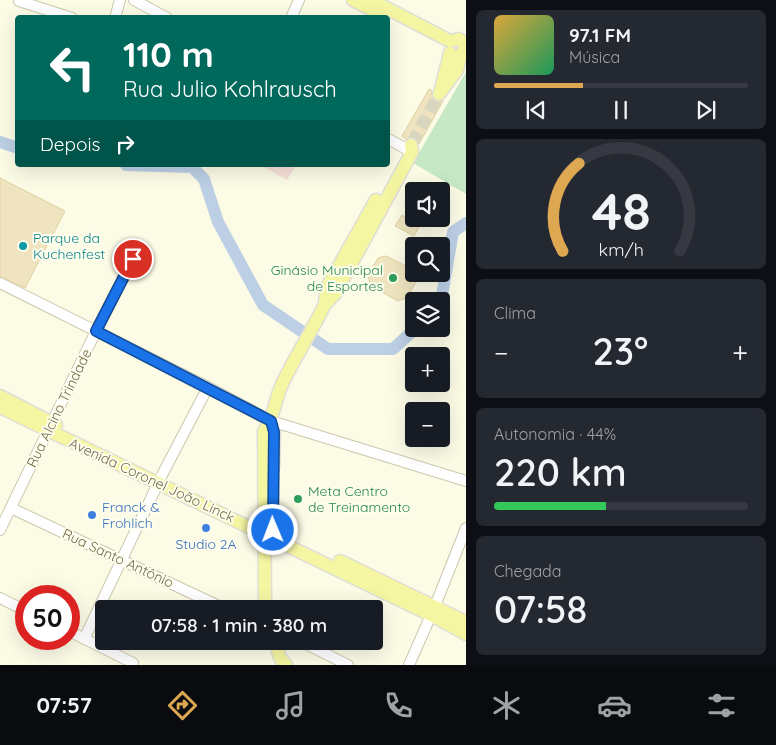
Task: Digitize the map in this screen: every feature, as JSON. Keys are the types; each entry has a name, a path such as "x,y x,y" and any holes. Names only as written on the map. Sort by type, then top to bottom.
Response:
{"main road":[{"path":"353,0 381,15"},
{"path":"372,0 458,47"},
{"path":"390,19 458,47"},
{"path":"440,93 458,47"},
{"path":"271,600 269,586 269,479 264,431 271,421 276,399 297,356 325,304 336,294 362,236 410,147"},
{"name":"Avenida Coronel João Linck","path":"0,396 50,427"},
{"name":"Avenida Coronel João Linck","path":"0,407 50,427 161,479 433,610 466,622"},
{"path":"267,600 269,586"},
{"name":"Avenida Coronel João Linck","path":"433,610 466,634"},
{"path":"270,650 275,665"},
{"path":"278,650 285,665"}],"street":[{"path":"116,15 120,0"},
{"path":"134,0 162,15"},
{"path":"292,15 299,0"},
{"path":"19,1 63,15"},
{"path":"390,139 410,147"},
{"name":"Rua Alcino Trindade","path":"0,530 133,259"},
{"path":"0,284 208,387 271,421 466,481"},
{"path":"84,638 208,387"},
{"name":"Rua Santo Antônio","path":"11,508 206,600"},
{"path":"409,665 466,528"},
{"path":"0,598 15,606"},
{"path":"80,636 133,663"},
{"path":"318,650 348,665"}],"shaded area":[{"path":"264,167 295,167 287,180"}],"green space":[{"path":"466,72 466,194 450,185 450,182 445,182 413,163"}],"building":[{"path":"429,89 432,91 431,97 434,100 443,101 419,144 414,138 406,139 402,136"},
{"name":"Parque da Kuchenfest","path":"0,178 65,211 25,288 0,276"},
{"path":"402,215 405,217 405,227 419,227 414,236 395,226"},
{"name":"Ginásio Municipal de Esportes","path":"386,256 405,266 405,282 416,282 410,292 405,292 405,299 398,301 371,286 368,276 378,258"}],"waterway":[{"path":"0,142 15,147"},
{"path":"192,167 204,179 218,222 263,305 328,349 393,349 406,337"},
{"path":"443,292 453,232 466,223"}],"tunnel":[{"path":"412,143 439,94"}],"place":[{"name":"Parque da Kuchenfest","path":"23,246"},
{"name":"Ginásio Municipal de Esportes","path":"393,278"},
{"name":"Meta Centro de Treinamento","path":"298,499"},
{"name":"Franck & Frohlich","path":"92,515"},
{"name":"Studio 2A","path":"206,528"}],"route":[{"path":"133,259 96,331 271,421 274,432 273,530"}]}
